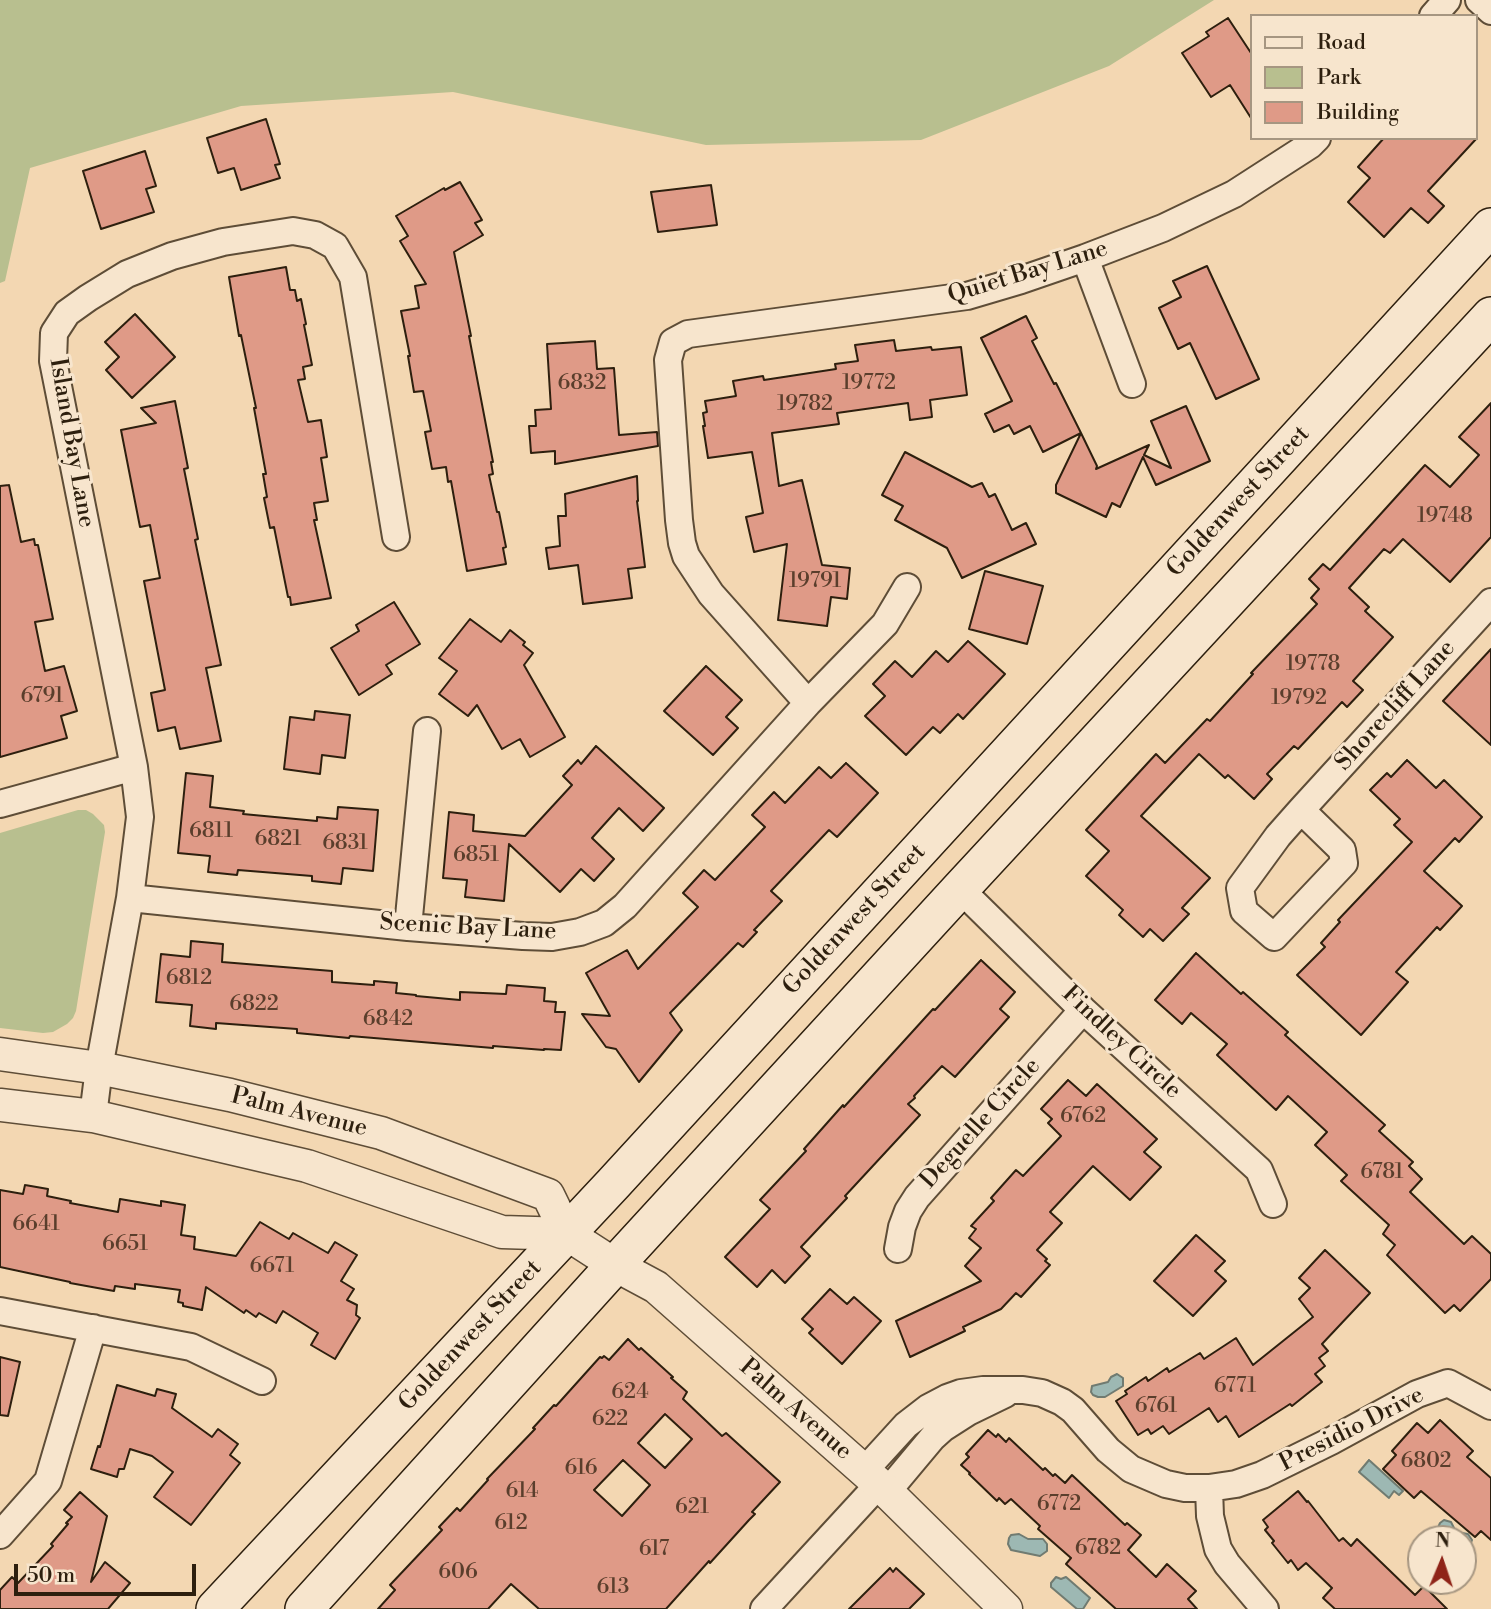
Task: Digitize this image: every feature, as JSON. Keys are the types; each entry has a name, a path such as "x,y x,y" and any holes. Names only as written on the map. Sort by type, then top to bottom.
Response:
{"main road":[{"name":"Goldenwest Street","path":"215,1609 566,1234 1491,227"},
{"path":"311,1607 615,1265 1491,316"}],"street":[{"path":"1435,14 1447,0"},
{"path":"1479,0 1491,11"},
{"name":"Quiet Bay Lane","path":"808,703 711,594 686,556 679,520 668,360 673,342 688,334 967,296 1085,258 1163,228 1234,194 1315,140"},
{"name":"Island Bay Lane","path":"93,1116 99,1068 130,898 140,817 134,767 53,361 54,333 67,313 127,274 172,257 223,243 293,231 315,235 335,246 353,277 396,537"},
{"path":"1085,258 1132,384"},
{"name":"Scenic Bay Lane","path":"130,898 408,927 523,936 552,937 580,932 604,923 625,906 808,703 885,624 908,587"},
{"name":"Shorecliff Lane","path":"1301,810 1342,850 1344,863 1275,937 1244,911 1240,888 1278,836 1301,810 1491,602"},
{"path":"408,927 427,731"},
{"path":"0,804 134,767"},
{"name":"Findley Circle","path":"960,889 1083,1010 1259,1170 1273,1204"},
{"name":"Deguelle Circle","path":"898,1248 902,1227 917,1196 1083,1010"},
{"name":"Palm Avenue","path":"0,1054 99,1068 230,1095 381,1133 548,1195 566,1234"},
{"name":"Palm Avenue","path":"0,1105 93,1116 307,1166 502,1232 566,1234 656,1287 877,1482 1006,1609"},
{"path":"0,1311 191,1347 262,1381"},
{"path":"0,1535 48,1481 93,1328"},
{"name":"Presidio Drive","path":"1209,1488 1236,1484 1262,1475 1416,1394 1448,1383 1491,1406"},
{"path":"764,1609 877,1482 906,1425 935,1418 961,1393 983,1390 1032,1391 1062,1402 1131,1469 1166,1484 1185,1488 1209,1488 1210,1516 1218,1549 1227,1564 1265,1609"}],"green space":[{"path":"0,0 1214,0 1109,66 921,140 706,145 453,92 241,106 30,168 5,281 0,283"},
{"path":"78,810 93,814 104,825 105,832 76,1011 67,1024 53,1032 0,1028 0,833"}],"water":[{"path":"1117,1374 1123,1378 1123,1386 1105,1397 1093,1395 1092,1386 1108,1382"},
{"path":"1369,1460 1403,1491 1399,1495 1394,1491 1389,1498 1359,1472"},
{"path":"1444,1520 1452,1525 1439,1525"},
{"path":"1019,1534 1028,1539 1043,1539 1047,1544 1047,1551 1040,1556 1011,1550 1009,1538"},
{"path":"1056,1577 1066,1577 1090,1598 1083,1609 1077,1609 1051,1587"}],"building":[{"path":"1228,18 1250,51 1250,116 1230,85 1211,97 1182,53 1209,36 1206,32"},
{"path":"266,119 280,164 275,165 280,178 241,190 234,168 218,173 207,138"},
{"path":"1382,140 1475,140 1428,191 1444,206 1428,223 1411,208 1384,237 1348,202 1370,178 1358,167"},
{"path":"145,151 156,186 146,189 154,212 101,229 83,171"},
{"path":"460,182 482,220 475,223 483,235 454,252 493,462 493,474 489,475 506,547 503,548 506,564 467,571 451,481 448,482 446,467 432,469 425,432 431,431 423,391 414,392 401,311 419,308 415,286 426,284 400,241 408,236 396,216 444,188 445,190"},
{"path":"711,185 717,225 658,232 651,192"},
{"path":"1207,266 1259,379 1216,399 1190,343 1178,349 1159,308 1181,297 1173,281"},
{"path":"286,267 290,290 295,290 297,301 301,299 312,365 303,367 305,379 298,380 308,422 321,420 327,457 321,458 328,501 314,503 317,520 314,520 331,598 291,605 274,527 270,528 264,498 267,497 263,474 266,474 256,408 241,335 239,336 229,277"},
{"path":"135,314 175,357 132,398 106,370 119,357 105,342"},
{"path":"1026,316 1037,338 1032,341 1081,433 1043,452 1030,426 1014,434 1009,425 994,432 985,414 1012,401 981,338"},
{"path":"894,340 896,351 961,347 967,395 930,400 932,417 910,420 908,403 837,413 839,424 772,433 779,486 802,480 822,565 850,568 847,599 831,597 827,626 778,620 787,544 754,552 746,517 763,513 752,452 708,458 703,426 703,413 707,412 705,401 736,396 733,381 763,376 764,380 836,369 835,364 858,361 855,345"},
{"path":"595,341 597,369 614,368 619,435 657,432 658,446 555,464 555,451 531,453 529,426 536,426 535,410 551,409 547,344"},
{"path":"175,401 188,468 184,469 198,539 195,540 221,665 206,668 221,741 180,749 175,727 158,731 151,693 165,690 144,581 160,578 150,525 140,527 121,430 156,423 141,408"},
{"path":"1491,403 1491,537 1450,582 1403,539 1390,553 1384,549 1349,588 1369,607 1365,611 1393,637 1353,681 1363,690 1347,707 1342,702 1298,749 1294,746 1267,774 1272,779 1254,799 1228,775 1225,778 1199,754 1141,816 1210,878 1182,908 1189,914 1163,941 1150,929 1143,937 1119,915 1123,910 1086,876 1109,851 1086,830 1156,754 1165,763 1207,719 1210,721 1253,674 1251,673 1317,604 1311,598 1319,589 1309,579 1323,564 1330,570 1425,465 1450,487 1479,455 1459,437"},
{"path":"1186,406 1210,461 1156,485 1143,457 1120,507 1112,503 1106,517 1056,493 1056,485 1081,433 1096,469 1149,445 1144,455 1171,468 1151,421"},
{"path":"905,452 972,487 982,483 989,497 995,494 1012,530 1026,523 1036,544 962,578 947,548 895,520 903,506 882,495"},
{"path":"637,476 637,501 645,567 628,569 632,598 583,604 578,565 549,569 546,548 560,546 558,516 566,516 565,494"},
{"path":"9,485 21,542 34,539 35,545 38,545 53,619 35,622 45,671 64,666 77,711 61,716 67,738 0,757 0,486"},
{"path":"985,571 1043,586 1027,644 969,629"},
{"path":"394,602 420,644 386,665 392,674 359,695 331,648 359,631 356,625"},
{"path":"470,619 501,642 510,630 525,642 523,645 533,653 524,665 565,737 530,757 520,739 502,749 477,705 468,716 439,694 457,671 439,658"},
{"path":"968,641 1005,674 963,719 958,714 940,733 933,727 906,755 865,716 885,696 873,684 895,661 912,677 936,651 948,662"},
{"path":"1491,649 1491,745 1443,701"},
{"path":"706,666 742,700 726,717 738,728 713,755 664,711"},
{"path":"315,711 350,715 345,758 322,755 320,774 284,769 290,717 314,720"},
{"path":"596,746 664,808 643,831 619,808 592,838 614,859 594,881 581,869 560,892 509,844 504,901 465,897 467,880 443,878 449,812 474,815 473,831 525,836 572,785 563,776 578,760 581,764"},
{"path":"1407,760 1436,788 1444,780 1482,817 1459,842 1455,838 1424,871 1462,906 1440,930 1437,927 1396,972 1408,982 1361,1035 1297,975 1325,947 1321,943 1340,922 1338,920 1412,842 1394,825 1400,819 1370,790 1387,773 1391,777"},
{"path":"846,763 878,793 837,837 829,830 771,891 782,901 754,930 757,932 743,947 738,943 670,1013 682,1030 639,1082 616,1049 606,1047 582,1014 610,1016 586,973 627,950 638,969 698,907 683,893 704,870 715,880 765,827 752,815 774,792 785,803 819,767 831,778"},
{"path":"186,773 213,776 210,807 244,811 243,814 317,821 317,817 337,819 338,807 378,810 373,871 343,868 341,884 312,881 312,876 238,870 237,875 208,872 210,856 178,853"},
{"path":"191,941 223,944 222,962 332,971 332,982 374,985 374,981 397,983 396,993 416,996 460,1000 460,992 506,994 507,985 545,988 544,1001 556,1002 555,1012 565,1012 561,1050 349,1038 297,1033 297,1029 216,1023 216,1029 190,1026 192,1005 156,1002 161,954 190,957"},
{"path":"1196,953 1288,1032 1285,1035 1385,1125 1379,1131 1413,1162 1409,1166 1422,1179 1410,1192 1464,1244 1472,1236 1491,1254 1491,1279 1460,1311 1454,1305 1445,1313 1387,1255 1395,1245 1383,1234 1389,1225 1341,1181 1347,1175 1315,1145 1327,1132 1288,1096 1276,1110 1217,1055 1227,1044 1191,1013 1182,1024 1155,1000"},
{"path":"981,960 1015,992 1000,1009 1009,1017 955,1077 942,1066 914,1096 908,1104 920,1115 801,1247 810,1256 785,1283 772,1270 757,1287 725,1257 770,1209 760,1200 806,1151 804,1149 843,1105 844,1107"},
{"path":"1068,1080 1086,1096 1097,1084 1157,1139 1144,1152 1161,1167 1130,1200 1093,1166 1050,1212 1062,1223 1037,1250 1050,1265 1021,1297 1016,1293 1001,1309 963,1327 965,1331 910,1357 896,1321 981,1281 965,1266 981,1248 969,1238 976,1229 971,1226 994,1201 991,1198 1016,1170 1023,1176 1061,1136 1048,1123 1052,1119 1041,1109"},
{"path":"25,1185 48,1189 47,1196 71,1201 70,1203 118,1212 120,1199 161,1206 161,1201 185,1205 181,1235 195,1237 194,1249 236,1256 260,1222 289,1239 293,1233 328,1253 335,1242 357,1255 341,1281 354,1289 347,1300 357,1305 356,1315 360,1318 335,1359 311,1345 318,1333 283,1311 276,1323 259,1313 256,1317 246,1310 244,1313 206,1287 202,1310 183,1306 183,1303 178,1302 180,1290 135,1284 135,1289 115,1286 114,1291 0,1267 0,1190 23,1194"},
{"path":"1196,1235 1225,1261 1215,1271 1226,1281 1193,1316 1154,1281"},
{"path":"1325,1250 1370,1293 1322,1344 1328,1351 1319,1358 1325,1366 1315,1374 1322,1382 1292,1406 1290,1404 1239,1437 1226,1416 1218,1422 1209,1408 1169,1434 1163,1426 1151,1434 1148,1429 1138,1435 1116,1401 1127,1394 1125,1391 1146,1377 1148,1381 1167,1368 1169,1372 1200,1353 1204,1359 1236,1338 1253,1365 1313,1317 1299,1299 1310,1288 1299,1278"},
{"path":"830,1289 847,1304 854,1297 881,1321 842,1364 809,1333 813,1329 802,1319"},
{"path":"628,1339 639,1350 641,1348 687,1392 683,1399 722,1436 726,1433 780,1482 710,1563 709,1561 666,1609 539,1609 511,1584 488,1609 378,1609 395,1590 390,1585 442,1530 439,1527 457,1508 460,1511 600,1357 604,1356 609,1360","holes":["665,1414 692,1439 665,1468 638,1443","623,1460 650,1485 622,1516 594,1490"]},
{"path":"0,1357 20,1362 8,1416 0,1415"},
{"path":"117,1385 155,1396 157,1389 176,1394 172,1408 212,1437 218,1429 238,1444 230,1455 240,1463 191,1525 154,1497 173,1472 152,1456 130,1449 124,1469 119,1469 117,1477 91,1469"},
{"path":"1440,1420 1473,1451 1467,1457 1491,1478 1491,1540 1481,1531 1477,1535 1477,1525 1461,1525 1421,1491 1414,1498 1383,1469 1396,1455 1392,1451 1417,1423 1428,1433"},
{"path":"988,1430 996,1437 998,1434 1006,1442 1009,1438 1043,1470 1045,1468 1065,1483 1072,1475 1125,1525 1127,1523 1141,1535 1128,1550 1156,1577 1167,1564 1196,1591 1188,1599 1197,1609 1116,1609 1066,1564 1071,1558 1038,1529 1040,1526 1011,1499 1005,1504 999,1498 997,1501 961,1465 969,1457 966,1454"},
{"path":"1298,1491 1339,1541 1343,1538 1351,1546 1357,1539 1407,1587 1407,1595 1433,1595 1447,1609 1335,1609 1323,1598 1332,1588 1306,1563 1298,1570 1291,1560 1288,1563 1272,1543 1274,1541 1265,1530 1268,1527 1263,1520"},
{"path":"80,1492 107,1516 91,1582 105,1562 130,1583 108,1609 0,1609 0,1590 12,1577 18,1583 53,1546 51,1544 72,1517 64,1510"},
{"path":"890,1568 893,1572 896,1568 924,1594 909,1609 849,1609"}]}
